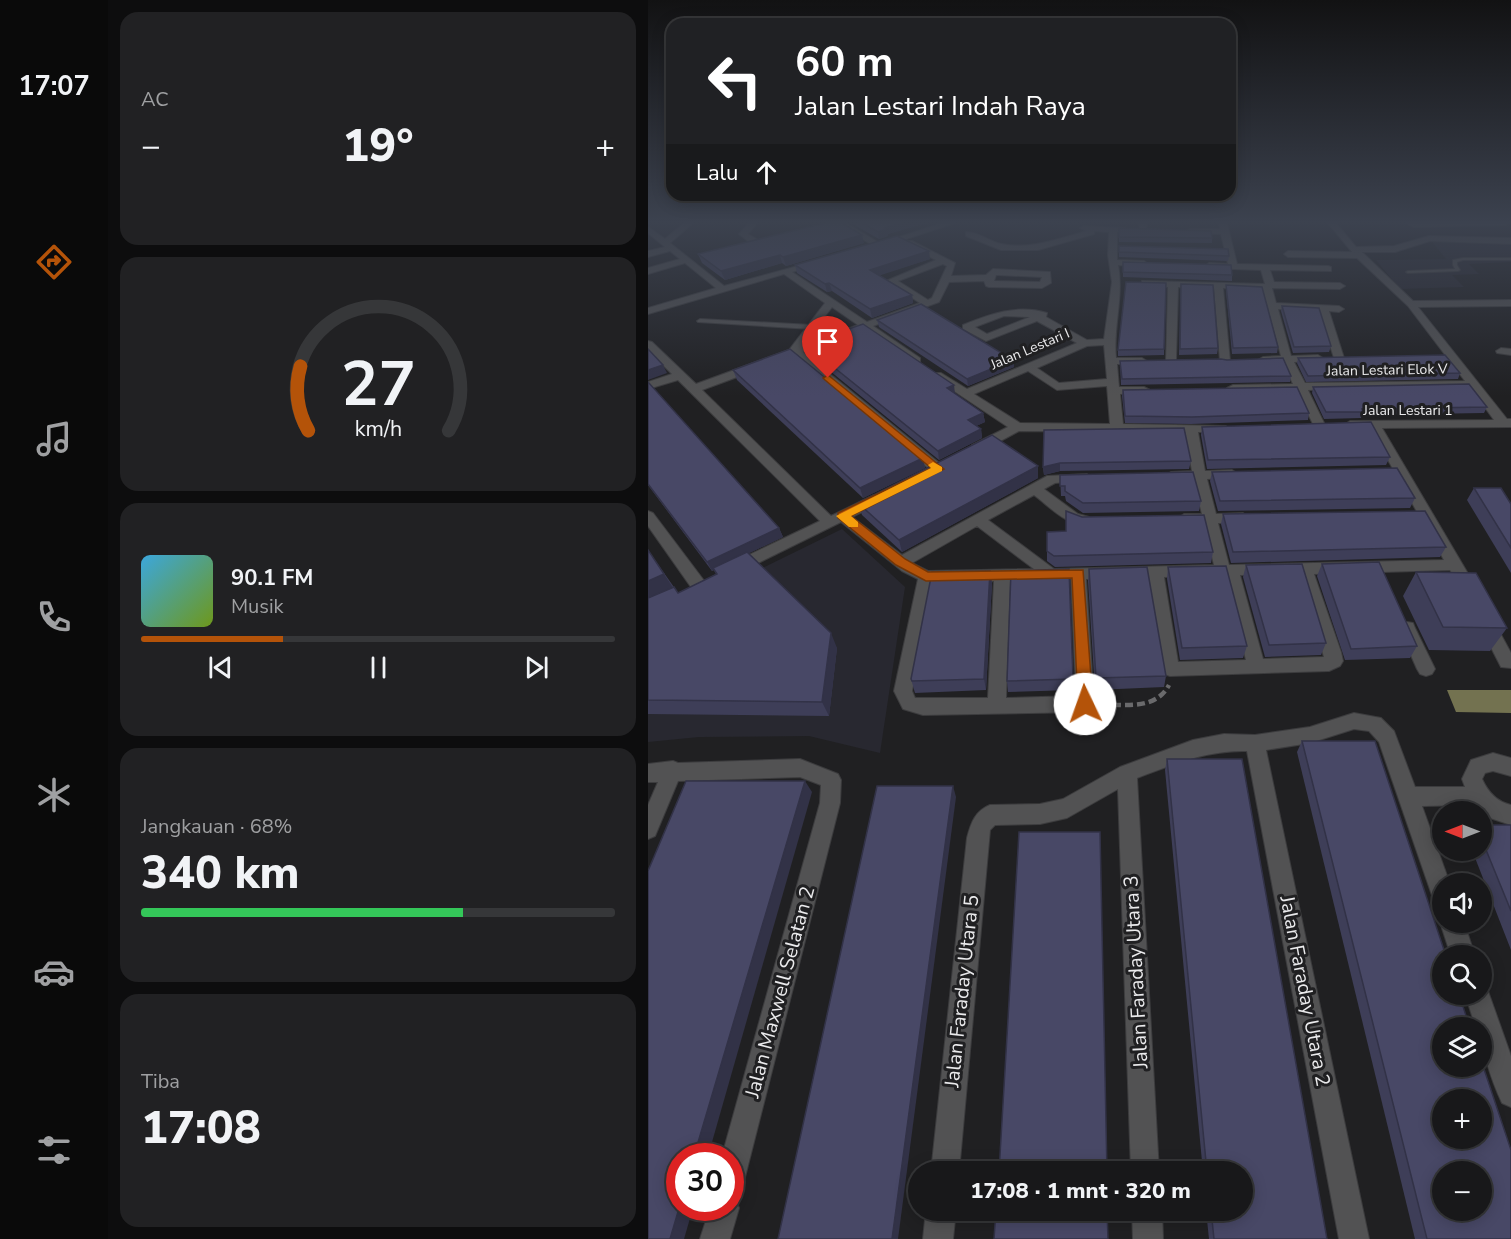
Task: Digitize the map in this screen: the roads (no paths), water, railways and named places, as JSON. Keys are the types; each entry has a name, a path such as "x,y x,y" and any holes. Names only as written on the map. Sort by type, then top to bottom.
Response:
{"street":[{"path":"712,281 722,289"},
{"path":"648,311 751,281"},
{"path":"800,281 1017,428"},
{"path":"891,281 927,303"},
{"path":"694,389 794,350 936,300 946,281"},
{"path":"989,281 989,284 1036,285 1046,284 1046,281"},
{"path":"1117,429 1109,342 1122,281"},
{"path":"1242,281 1244,286"},
{"path":"1268,281 1272,306 1287,359 1300,387"},
{"path":"1314,281 1315,286"},
{"path":"1387,281 1411,304 1446,356 1474,384 1506,422"},
{"path":"1140,283 1340,286"},
{"path":"1112,361 1176,361 1173,284"},
{"path":"1218,285 1230,360 1344,358 1323,308"},
{"path":"794,350 831,302"},
{"path":"1411,304 1505,303 1511,313"},
{"path":"1272,306 1339,309"},
{"path":"1003,313 1043,315 1038,317 986,338 967,327 1003,313"},
{"path":"1038,317 1085,342"},
{"name":"Jalan Lestari I","path":"965,394 1085,342 1109,342"},
{"path":"648,344 836,519 926,577 1455,565"},
{"path":"794,350 938,469"},
{"path":"1027,366 1058,387 1114,386 1161,390"},
{"path":"648,386 681,375"},
{"name":"Jalan Lestari Elok V","path":"1219,388 1474,384"},
{"name":"Jalan Lestari 1","path":"1300,387 1324,425 1506,422"},
{"path":"1374,425 1393,471 1418,514 1455,565 1468,588"},
{"path":"968,453 1017,428 1191,430 1237,428"},
{"path":"1191,430 1210,519 1257,668"},
{"path":"1155,476 1246,474"},
{"path":"901,562 1054,478 1099,477"},
{"path":"1035,489 1077,520 1094,520"},
{"path":"648,516 704,583 896,490"},
{"path":"1164,519 1258,518"},
{"path":"978,520 1051,574"},
{"path":"1380,567 1389,587"},
{"path":"1155,572 1170,669 1329,664 1334,662 1305,568"},
{"path":"926,577 903,691 909,704 923,707 1085,704 1078,573"},
{"path":"997,704 1002,575"},
{"path":"1478,606 1507,662"},
{"path":"1403,618 1426,669"},
{"path":"1127,773 1193,748 1224,742 1256,742 1310,735 1354,721 1374,724 1387,737 1435,873"},
{"name":"Jalan Faraday Utara 2","path":"1256,742 1354,1239"},
{"path":"1508,820 1489,807 1479,796 1472,779 1478,766 1493,762 1511,767"},
{"name":"Jalan Maxwell Selatan 2","path":"673,770 800,768 831,780 830,803 740,1143"},
{"path":"648,773 673,770 648,829"},
{"name":"Jalan Faraday Utara 5","path":"946,1161 981,825 990,815 1040,814 1067,808 1127,773"},
{"name":"Jalan Faraday Utara 3","path":"1127,773 1145,1161"},
{"path":"1409,797 1479,796"},
{"path":"1481,1005 1511,1094"},
{"path":"715,1239 720,1221"},
{"path":"938,1239 940,1221"},
{"path":"1147,1221 1148,1239"}],"lane":[{"path":"700,321 812,327"}]}
